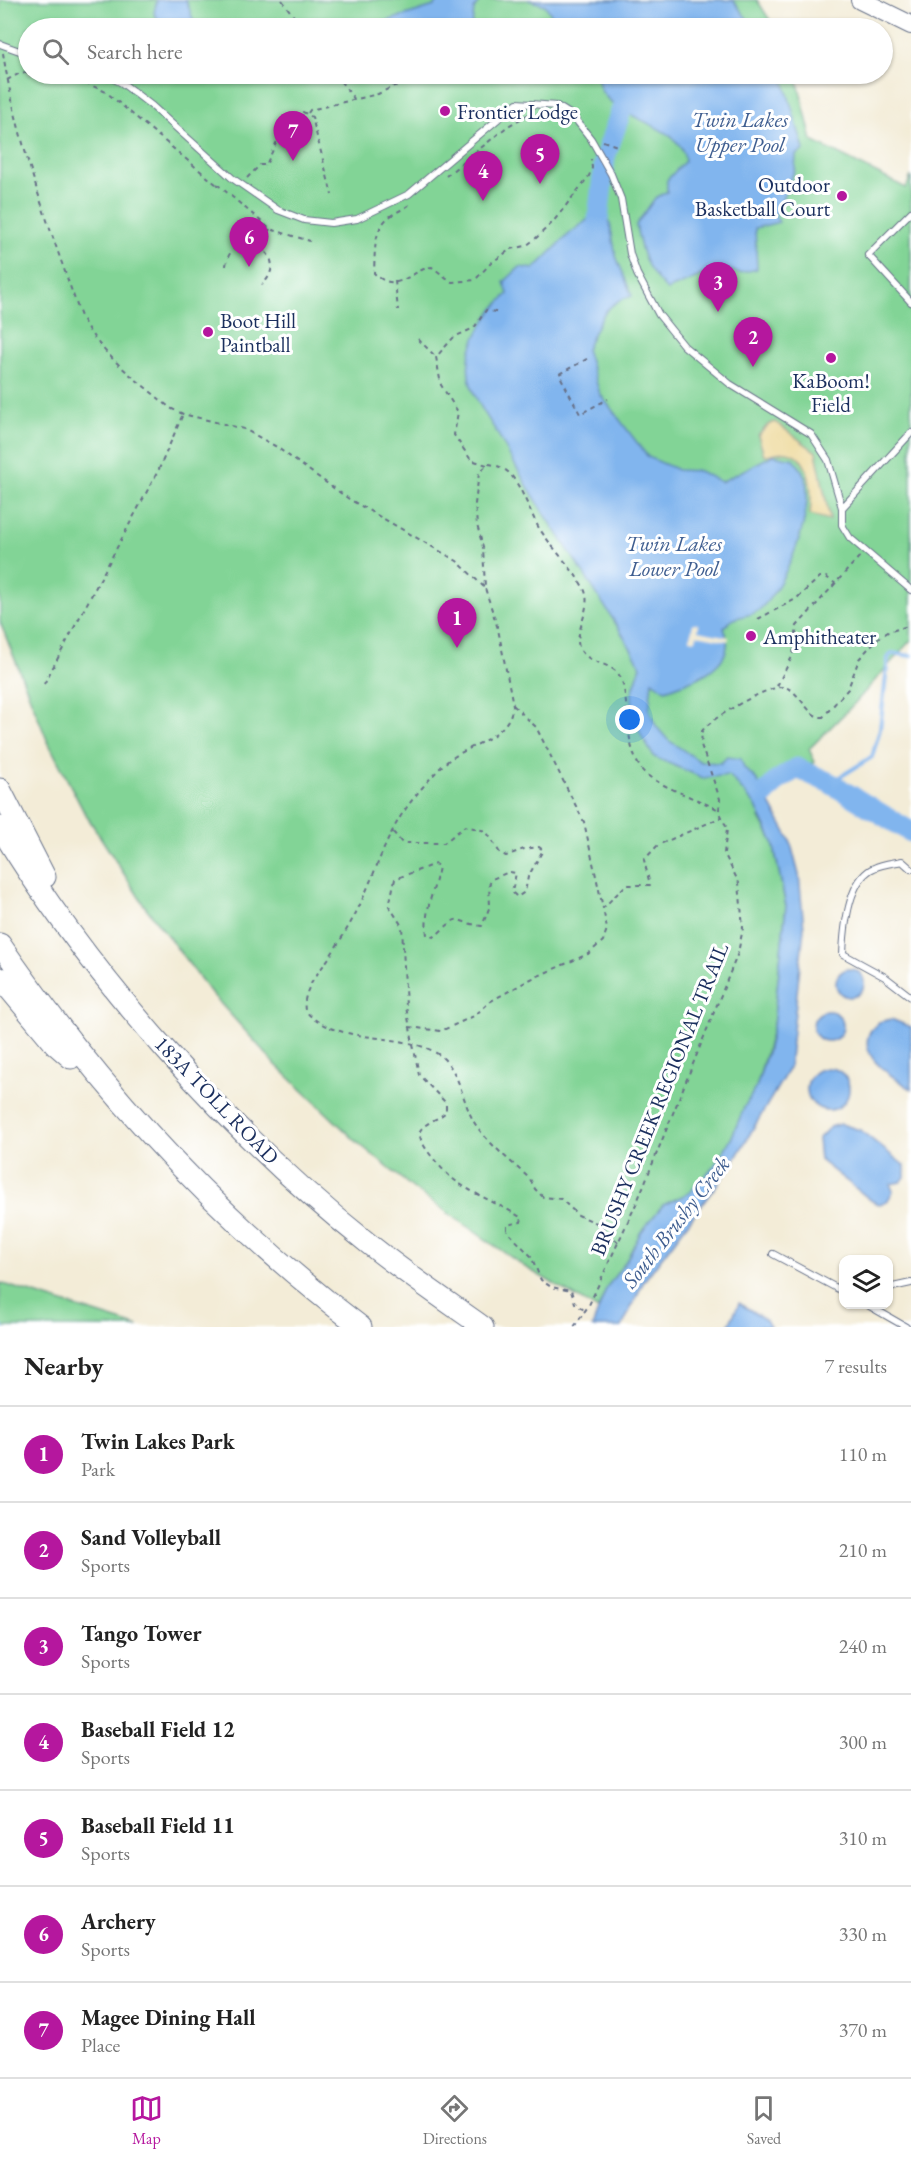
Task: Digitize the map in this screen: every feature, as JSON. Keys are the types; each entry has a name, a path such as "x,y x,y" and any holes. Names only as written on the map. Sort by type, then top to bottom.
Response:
{"highway":[{"path":"0,789 73,934"},
{"name":"183A TOLL ROAD","path":"0,827 22,863 73,934 144,1024 238,1126 369,1244 482,1327"},
{"path":"0,944 38,999 106,1086 151,1138 249,1235 361,1327"},
{"path":"0,978 55,1044 106,1086"}],"main road":[{"path":"860,0 911,25"}],"lane":[{"path":"1,45 18,51"},
{"path":"123,84 152,106 232,178 278,210 304,220 331,223 357,219 410,194 517,103 557,106 573,116 602,158 610,174 621,200 630,254 637,274 660,315 684,346 730,384 811,434 828,460 842,508 842,525 850,538 911,590"},
{"path":"911,212 868,255 911,302"},
{"path":"842,508 911,433"},
{"path":"911,869 902,861 890,863 872,868 860,881 848,908 844,927 843,954 885,977 911,997"},
{"path":"773,1254 839,1290"},
{"path":"893,1287 911,1283"},
{"path":"873,1309 906,1327"}],"path":[{"path":"282,0 295,18"},
{"path":"1,45 7,80 38,193 88,332 102,348 170,408 183,414 244,429 275,446 349,499 457,561 485,588"},
{"path":"7,80 18,74"},
{"path":"88,84 106,92 270,229 310,241"},
{"path":"342,84 355,100"},
{"path":"308,114 310,110 378,94 394,86 407,84"},
{"path":"247,178 260,165 266,165 284,126 299,113 308,114 312,117 332,195"},
{"path":"444,177 508,126 525,115 540,113"},
{"path":"604,142 620,147"},
{"path":"411,203 386,219 375,246 374,273 386,280 407,280 423,268 432,267 455,283 479,278 491,263 511,249 526,246 553,222 589,176 592,168 589,155"},
{"path":"260,247 270,229"},
{"path":"226,266 228,257 239,246 249,244 260,247 270,258 272,268 262,285"},
{"path":"396,281 399,310"},
{"path":"436,357 454,337 474,328 486,310 500,313"},
{"path":"418,339 436,357 441,385 458,412 454,435 471,460 487,465 497,465 510,473 539,528 585,592 587,614 578,638 579,648 586,657 614,669 622,679 633,749 641,769 654,781 695,797 718,810"},
{"path":"587,359 559,374 580,414 608,399"},
{"path":"44,684 159,469 183,414"},
{"path":"487,465 479,473 476,504 483,547 485,588 498,629 513,705 512,716 504,728 460,753 443,766 407,807 393,831 362,900 307,991 304,1002 305,1010 313,1020 338,1030 433,1051 451,1065 477,1128 530,1179 535,1189 543,1197 561,1200 579,1215 599,1224 618,1242"},
{"path":"864,552 797,626 793,655 776,687 786,687 794,692 815,715 824,717 848,689 859,659 877,639 888,632 911,625"},
{"path":"758,619 796,599 820,578 826,577 836,584"},
{"name":"BRUSHY CREEK REGIONAL TRAIL","path":"574,1327 585,1311 618,1242 738,953 743,928 739,883 724,853 727,829 718,810 717,789 700,737 705,726 743,702 776,687"},
{"path":"409,1027 441,1031 474,1016 491,1001 531,979 588,954 603,941 607,929 584,822 536,727 513,705"},
{"path":"603,908 626,885 650,885 644,860 658,845 722,817"},
{"path":"393,831 402,843 444,843 465,826 486,831 500,853 506,856 524,849 539,847 543,849 528,877 525,892 517,897 512,892 516,873 508,872 492,879 489,885 490,906 482,926 459,918 452,920 434,937 427,935 424,916 439,867 435,864 395,879 389,906 402,926 409,1027 419,1075 446,1103 446,1112 422,1128 421,1142 452,1178 522,1218 521,1222 507,1225 507,1231 531,1256 541,1280 551,1287 571,1291 575,1303 585,1311"}],"green space":[{"path":"0,0 757,0 769,18 18,18 18,84 798,84 812,141 906,188 911,176 911,640 854,704 809,749 815,762 767,801 760,818 773,842 786,906 773,1026 757,1085 731,1139 715,1165 689,1193 663,1205 641,1232 626,1261 607,1287 598,1310 525,1267 414,1189 357,1142 276,1065 212,994 144,905 83,810 47,740 0,622"},
{"path":"0,1283 139,1327 0,1327"}],"sand":[{"path":"775,422 816,452 830,520 810,515 809,478 802,461 796,455 782,452 764,455 758,436 768,425"}],"water":[{"path":"157,0 186,0 192,18 157,18 154,13"},
{"path":"440,0 481,0 474,9 473,18 396,18 434,6"},
{"path":"528,0 733,0 746,18 553,18 545,5"},
{"name":"Twin Lakes Upper Pool","path":"599,84 785,84 804,150 796,155 795,169 775,216 779,222 755,228 757,269 740,273 719,268 667,290 660,283 649,268 636,225 655,198 667,192 667,180 685,161 682,149 663,131 611,102"},
{"name":"Twin Lakes Lower Pool","path":"596,201 608,210 604,215 610,224 616,256 632,296 622,299 608,309 598,323 586,349 600,394 648,457 678,470 699,471 721,482 773,455 794,459 803,473 807,490 803,526 789,566 769,599 759,610 733,620 724,628 727,641 720,662 700,676 665,690 652,681 649,710 656,726 668,740 701,762 721,763 727,757 741,759 744,768 757,780 790,840 799,875 804,928 789,1068 731,1166 644,1281 622,1327 592,1327 607,1287 626,1261 641,1232 663,1205 689,1193 715,1165 731,1139 757,1085 773,1026 786,906 773,842 755,805 729,775 703,778 654,757 642,737 633,714 632,693 641,666 516,467 483,410 470,381 469,357 473,345 484,322 508,294 504,282 520,267 534,269 568,235 592,216"},
{"path":"850,969 860,973 864,983 860,993 850,997 840,993 836,983 840,973"},
{"path":"828,1011 834,1012 842,1020 842,1032 834,1040 828,1041 822,1040 814,1032 813,1026 814,1020 822,1012"},
{"path":"891,1019 911,1027 911,1089 878,1065 868,1049 867,1040 871,1030 879,1022"},
{"path":"828,1068 836,1069 843,1074 848,1081 848,1097 843,1104 836,1109 828,1110 820,1109 813,1104 808,1097 807,1089 808,1081 813,1074 820,1069"},
{"path":"841,1124 860,1130 905,1166 905,1177 901,1182 890,1184 893,1191 887,1202 879,1204 872,1201 820,1160 818,1139 830,1127"},
{"path":"739,1303 766,1320 770,1327 728,1327"}],"pier":[{"path":"693,623 699,624 698,631 729,637 728,641 697,635 696,640 690,639"}],"waterway":[{"name":"South Brushy Creek","path":"597,229 605,157 631,84"},
{"path":"830,783 872,757 880,729 888,658 892,653 911,656"},
{"path":"763,796 777,781 797,768 830,783 911,832"}],"place":[{"name":"Frontier Lodge","path":"445,111"},
{"name":"Magee Dining Hall","path":"293,161"},
{"name":"Baseball Field 11","path":"540,184"},
{"name":"Outdoor Basketball Court","path":"842,196"},
{"name":"Baseball Field 12","path":"483,201"},
{"name":"Archery","path":"249,267"},
{"name":"Tango Tower","path":"718,312"},
{"name":"Boot Hill Paintball","path":"208,332"},
{"name":"KaBoom! Field","path":"831,358"},
{"name":"Sand Volleyball","path":"753,367"},
{"name":"Amphitheater","path":"751,636"},
{"name":"Twin Lakes Park","path":"457,648"}]}
